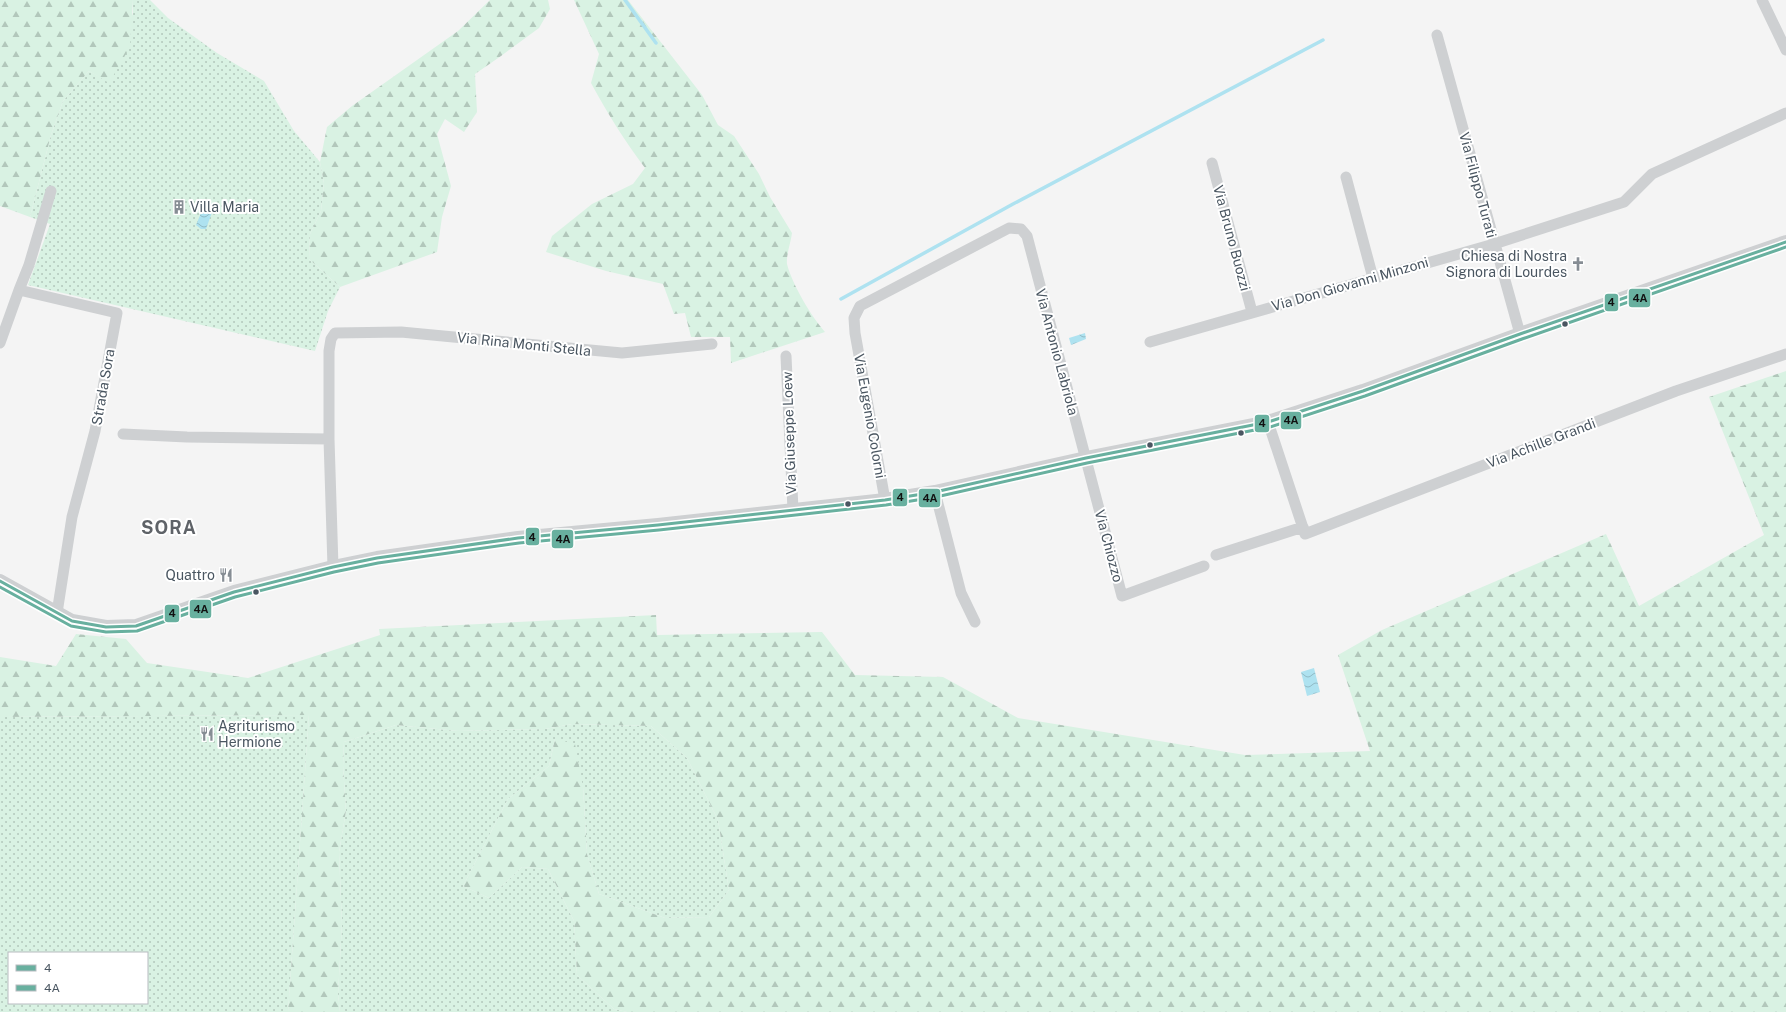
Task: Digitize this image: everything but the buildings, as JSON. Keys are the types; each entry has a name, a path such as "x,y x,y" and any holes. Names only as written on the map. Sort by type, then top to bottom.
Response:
{"street":[{"path":"1762,0 1786,50"},
{"name":"Via Filippo Turati","path":"1437,35 1520,334"},
{"name":"Via Don Giovanni Minzoni","path":"1150,342 1494,244 1624,202 1652,174 1786,113"},
{"name":"Via Bruno Buozzi","path":"1212,163 1252,312"},
{"path":"1346,177 1373,278"},
{"path":"0,342 29,265 51,191"},
{"name":"Via Antonio Labriola","path":"855,333 854,318 860,306 1009,228 1021,229 1027,236 1086,458"},
{"path":"0,581 72,621 106,627 136,626 234,592 333,567 377,558 518,538 658,525 885,500 935,492 1086,458 1268,422 1363,392 1520,334 1786,242"},
{"name":"Strada Sora","path":"19,290 116,313 95,431 72,517 57,613"},
{"name":"Via Rina Monti Stella","path":"329,439 329,351 331,339 335,333 401,332 622,353 712,344"},
{"name":"Via Eugenio Colorni","path":"855,333 885,500"},
{"name":"Via Achille Grandi","path":"1216,555 1302,527 1305,534 1676,391 1786,354"},
{"name":"Via Giuseppe Loew","path":"786,356 793,510"},
{"path":"1268,422 1302,527"},
{"name":"Strada Sora","path":"123,434 187,437 329,439"},
{"path":"329,439 333,567"},
{"name":"Via Chiozzo","path":"1086,458 1122,596 1204,566"},
{"path":"935,492 961,593 975,622"}],"green space":[{"path":"0,0 133,0 130,47 109,83 89,71 63,101 51,135 30,217 0,206"},
{"path":"133,0 150,0 168,18 217,53 264,81 294,131 320,162 324,183 321,211 310,234 309,259 340,287 328,311 315,351 28,285 50,224 30,217 51,135 63,101 89,71 109,82 133,13"},
{"path":"490,0 548,0 550,9 539,28 475,74 477,112 464,132 445,119 437,134 451,186 442,217 437,252 340,287 309,259 310,234 321,211 324,183 320,162 327,127 352,106 458,31"},
{"path":"574,0 628,0 702,95 718,125 734,136 759,174 770,197 792,233 787,260 789,272 803,300 825,332 731,363 730,337 691,337 685,313 674,314 663,284 606,271 546,252 552,236 592,204 633,184 645,168 616,127 591,83 599,54"},
{"path":"1786,371 1786,1012 627,1012 614,1009 577,975 574,921 548,869 522,867 489,898 463,886 508,799 549,766 555,739 575,744 583,787 587,854 599,894 665,918 709,917 729,890 718,820 687,758 651,726 572,724 545,729 458,731 396,725 344,742 343,766 346,811 339,852 342,924 338,994 340,1012 288,1012 309,715 0,717 0,657 56,666 76,634 126,639 147,663 248,678 380,635 379,629 656,615 657,635 822,632 855,675 943,677 1018,718 1245,755 1370,751 1338,655 1382,630 1606,534 1639,606 1764,535 1709,397"},
{"path":"309,715 288,1012 0,1012 0,717"},
{"path":"572,724 651,726 687,758 718,820 729,890 709,917 665,918 599,894 587,854 583,787 555,739 549,766 508,799 463,886 489,898 522,867 548,869 574,921 577,975 614,1009 627,1012 340,1012 338,994 342,924 339,852 346,811 343,766 344,742 396,725 458,731 545,729"}],"water":[{"path":"206,201 215,204 206,229 201,229 196,225"},
{"path":"1085,333 1086,339 1071,345 1069,338"},
{"path":"1314,668 1320,692 1307,696 1301,672"}],"waterway":[{"path":"625,0 656,43"},
{"path":"841,299 1013,204 1323,40"}],"transit line":[{"name":"4","path":"0,581 72,621 106,627 136,626 234,592 333,567 377,558 518,538 658,525 885,500 935,492 1086,458 1268,422 1363,391 1520,334 1786,242"},
{"name":"4A","path":"0,587 71,626 106,632 137,631 235,597 334,572 378,563 519,543 659,530 886,505 936,497 1087,463 1270,427 1365,396 1522,339 1786,247"}],"place":[{"name":"Villa Maria","path":"179,207"},
{"name":"Chiesa di Nostra Signora di Lourdes","path":"1578,264"},
{"name":"Quattro","path":"226,575"},
{"name":"Agriturismo Hermione","path":"207,734"}],"district":[{"name":"SORA","path":"169,527"}]}
